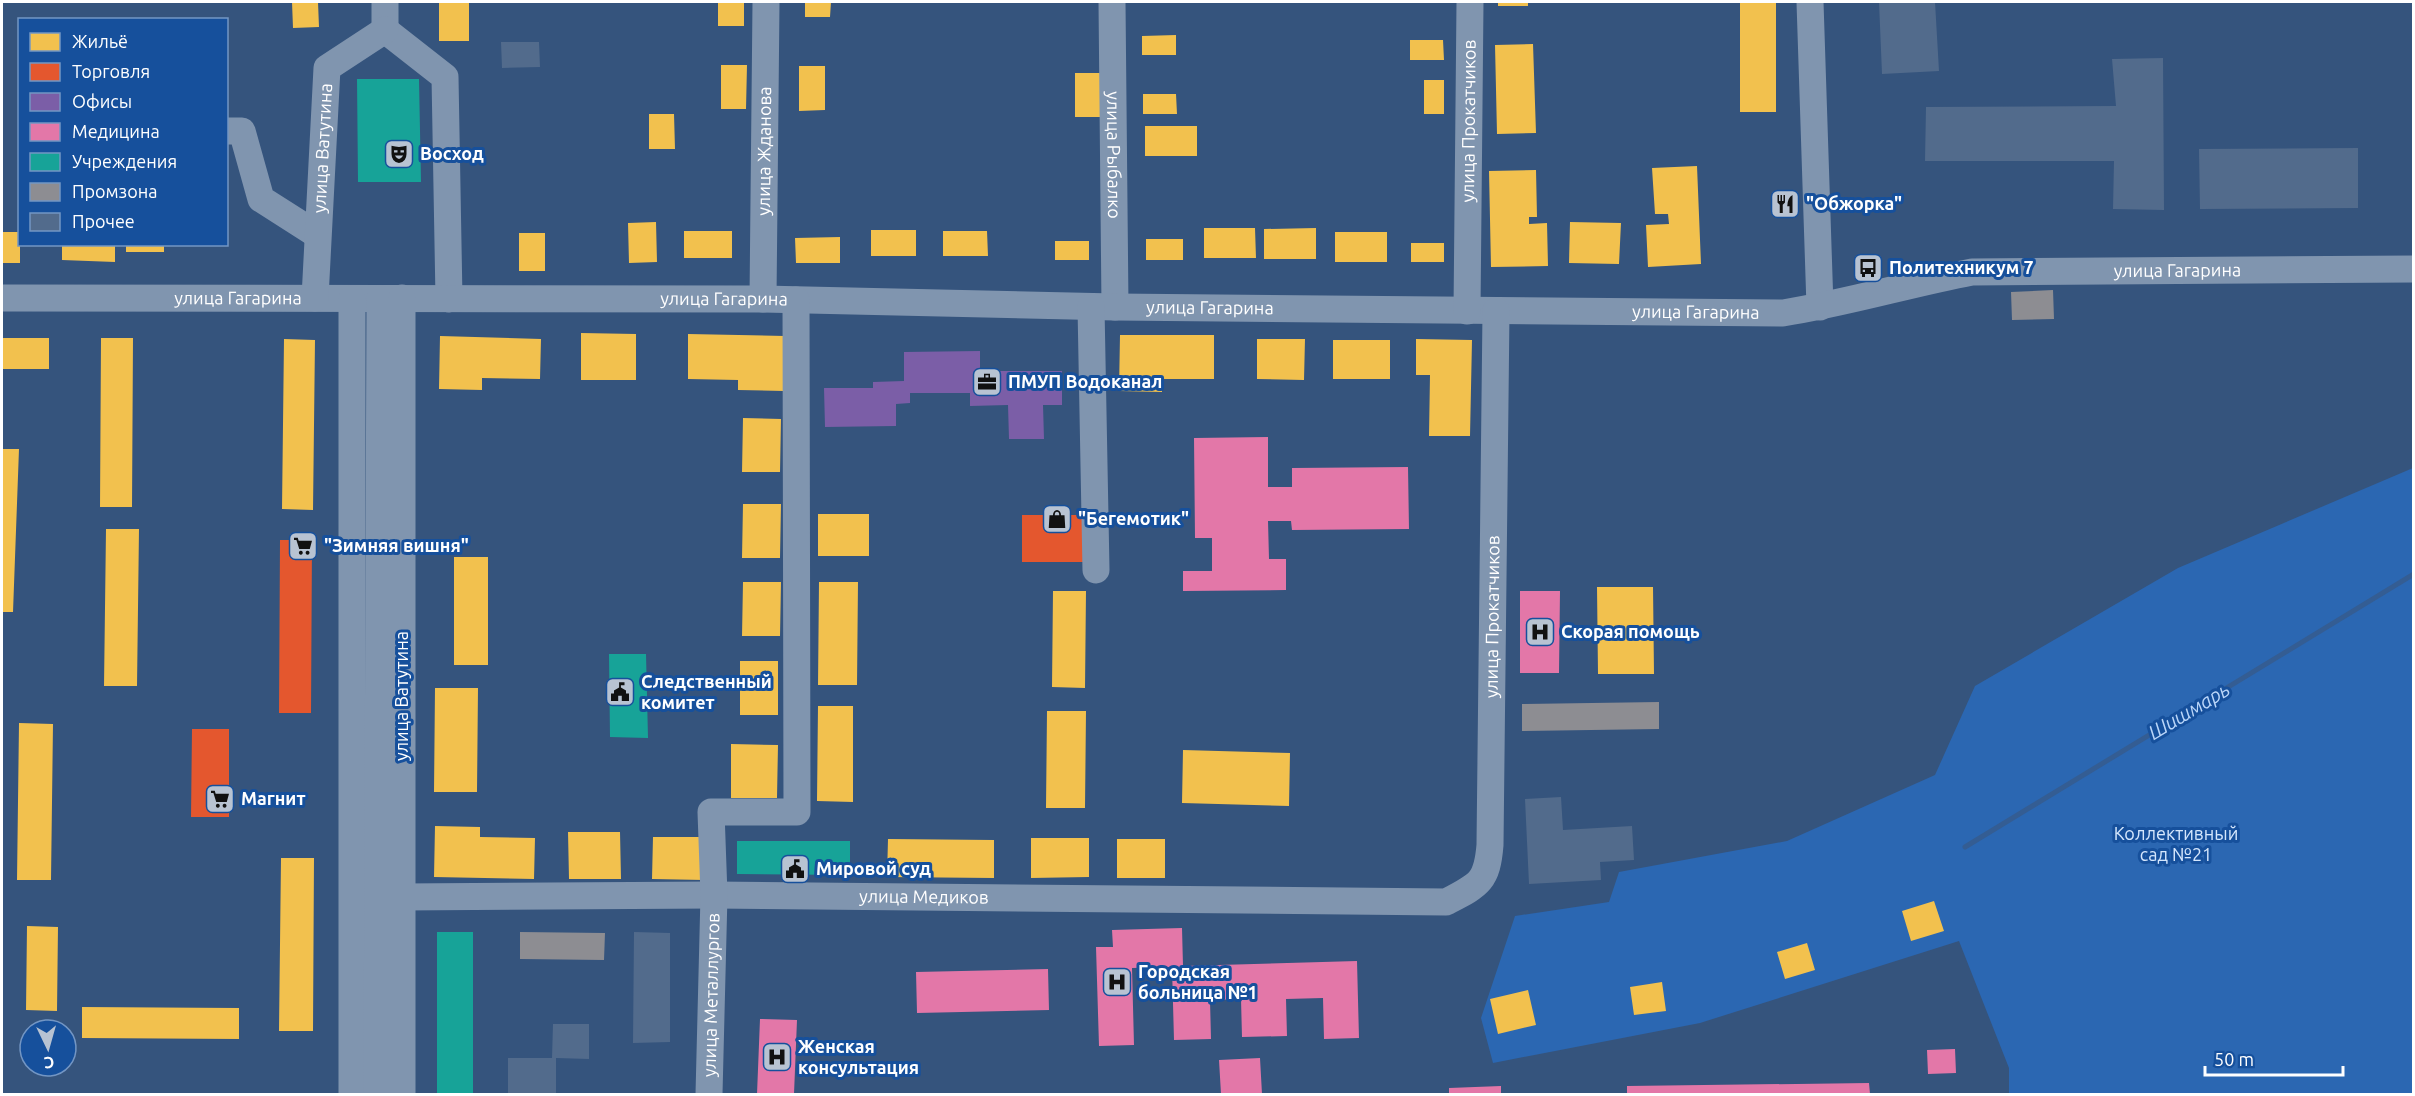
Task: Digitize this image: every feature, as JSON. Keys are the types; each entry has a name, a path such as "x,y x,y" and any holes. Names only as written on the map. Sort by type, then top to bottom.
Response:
{"street":[{"path":"385,2 385,30 445,77 449,299"},
{"name":"улица Жданова","path":"763,299 766,2"},
{"name":"улица Рыбалко","path":"1096,570 1112,2"},
{"name":"улица Прокатчиков","path":"1467,311 1470,2"},
{"path":"1810,2 1820,307"},
{"name":"улица Ватутина","path":"315,298 316,234 327,68 385,30"},
{"path":"228,131 242,131 261,199 316,234"},
{"name":"улица Гагарина","path":"2,298 763,299 1103,307 1783,313 1820,307 1917,282 1972,272 2414,269"},
{"path":"352,298 352,1095"},
{"path":"377,1095 391,298"},
{"name":"улица Ватутина","path":"391,298 402,897 402,1095"},
{"name":"улица Металлургов","path":"709,1095 714,895 711,812 796,813 796,300"},
{"name":"улица Прокатчиков","path":"1446,902 1467,891 1488,870 1496,311"},
{"name":"улица Медиков","path":"402,897 714,895 1446,902"}],"green space":[{"name":"Коллективный сад №21","path":"2413,468 2413,1094 2009,1094 2009,1068 1959,941 1700,1023 1493,1063 1481,1018 1515,916 1609,902 1619,872 1787,841 1935,775 1975,686 2178,568"}],"building: Жильё":[{"path":"292,2 318,2 319,27 293,28"},
{"path":"439,2 469,2 469,41 439,41"},
{"path":"718,2 744,2 744,26 718,26"},
{"path":"805,2 831,2 830,17 805,17"},
{"path":"1498,2 1528,2 1528,6 1498,6"},
{"path":"1740,2 1776,2 1776,112 1740,112"},
{"path":"1176,35 1176,55 1142,55 1142,36"},
{"path":"1410,40 1443,40 1444,60 1410,60"},
{"path":"1533,44 1536,133 1497,134 1495,45"},
{"path":"721,65 747,65 746,109 721,109"},
{"path":"799,66 825,66 825,110 799,111"},
{"path":"1075,73 1101,73 1101,117 1075,117"},
{"path":"1424,80 1444,80 1444,114 1424,114"},
{"path":"1143,94 1176,94 1177,114 1143,114"},
{"path":"649,114 674,114 675,149 649,149"},
{"path":"1145,126 1197,126 1197,156 1145,156"},
{"path":"1697,166 1701,264 1648,267 1646,225 1669,224 1668,214 1655,214 1652,168"},
{"path":"1536,170 1537,217 1529,217 1529,224 1547,223 1548,266 1491,267 1489,171"},
{"path":"656,222 657,262 629,263 628,223"},
{"path":"1570,222 1621,223 1619,264 1569,263"},
{"path":"1204,228 1255,228 1256,258 1204,258"},
{"path":"1316,228 1316,259 1264,259 1264,229"},
{"path":"871,230 916,230 916,256 871,256"},
{"path":"684,231 732,231 732,258 684,258"},
{"path":"943,231 987,231 988,256 943,256"},
{"path":"2,232 18,232 20,263 2,263"},
{"path":"1335,232 1387,232 1387,262 1335,262"},
{"path":"519,233 545,233 545,271 519,271"},
{"path":"840,237 840,263 796,263 795,238"},
{"path":"1146,239 1183,239 1183,260 1146,260"},
{"path":"1055,241 1089,241 1089,260 1055,260"},
{"path":"1411,243 1444,243 1444,262 1411,262"},
{"path":"62,246 115,246 115,262 62,260"},
{"path":"126,246 164,246 164,252 126,252"},
{"path":"581,333 636,334 636,380 581,380"},
{"path":"688,334 785,336 784,391 738,390 738,380 688,379"},
{"path":"1120,335 1214,335 1214,379 1162,379 1162,392 1119,391"},
{"path":"440,336 541,339 540,379 482,378 482,390 439,389"},
{"path":"2,338 49,338 49,369 2,369"},
{"path":"101,338 133,338 132,507 100,507"},
{"path":"284,339 315,340 313,510 282,509"},
{"path":"1257,339 1305,339 1304,380 1257,379"},
{"path":"1416,339 1472,340 1470,436 1429,436 1430,375 1416,375"},
{"path":"1333,340 1390,340 1390,379 1333,379"},
{"path":"743,418 781,419 780,472 742,472"},
{"path":"2,449 19,449 13,612 2,612"},
{"path":"743,504 781,504 780,558 742,558"},
{"path":"818,514 869,514 869,556 818,556"},
{"path":"106,529 139,529 137,686 104,686"},
{"path":"454,557 488,557 488,665 454,665"},
{"path":"743,582 781,582 780,636 742,636"},
{"path":"819,582 858,582 857,685 818,685"},
{"path":"1597,587 1653,587 1654,674 1598,674"},
{"path":"1053,591 1086,591 1085,688 1052,687"},
{"path":"740,661 778,661 778,715 740,715"},
{"path":"435,688 478,688 477,792 434,792"},
{"path":"818,706 853,706 853,802 817,801"},
{"path":"1047,711 1086,711 1085,808 1046,808"},
{"path":"19,723 53,724 51,880 17,880"},
{"path":"731,744 778,745 777,798 731,798"},
{"path":"1183,750 1290,753 1289,806 1182,803"},
{"path":"435,826 480,827 480,837 535,838 534,879 434,877"},
{"path":"568,832 620,832 621,879 569,879"},
{"path":"653,837 704,837 704,880 652,879"},
{"path":"1031,838 1089,838 1089,877 1031,878"},
{"path":"888,839 994,840 994,878 887,877"},
{"path":"1117,839 1165,839 1165,878 1117,878"},
{"path":"281,858 314,858 313,1031 279,1031"},
{"path":"1934,901 1944,931 1911,941 1902,911"},
{"path":"27,926 58,927 57,1011 26,1010"},
{"path":"1807,943 1815,970 1785,979 1777,952"},
{"path":"1662,982 1666,1011 1634,1015 1630,987"},
{"path":"1528,990 1536,1025 1498,1034 1490,999"},
{"path":"82,1007 239,1008 239,1039 82,1038"}],"building: Торговля":[{"path":"1022,515 1090,515 1089,562 1022,562"},
{"path":"280,540 312,540 311,713 279,713"},
{"path":"192,729 229,729 229,817 191,817"}],"building: Офисы":[{"path":"980,351 980,371 1062,371 1062,405 1043,405 1044,439 1009,439 1008,405 970,406 970,393 910,393 910,403 896,404 896,426 825,427 824,388 873,388 873,382 904,381 904,352"}],"building: Медицина":[{"path":"1268,437 1268,487 1292,487 1292,468 1408,467 1409,529 1292,530 1291,521 1268,521 1269,559 1286,559 1286,590 1183,591 1183,571 1212,571 1212,538 1195,538 1194,438"},
{"name":"Скорая помощь","path":"1520,591 1560,591 1559,673 1520,673"},
{"path":"1182,928 1183,966 1357,961 1359,1038 1324,1039 1323,998 1286,999 1287,1036 1242,1037 1241,999 1210,1000 1211,1039 1174,1040 1172,967 1132,968 1134,1045 1099,1046 1096,947 1113,947 1112,930"},
{"path":"1048,969 1049,1010 917,1013 916,972"},
{"name":"Женская консультация","path":"760,1019 797,1020 794,1094 757,1094"},
{"path":"1955,1049 1956,1073 1928,1074 1927,1050"},
{"path":"1260,1058 1262,1094 1221,1094 1219,1060"},
{"path":"1869,1083 1870,1094 1627,1094 1627,1086"},
{"path":"1501,1086 1501,1094 1449,1094 1449,1088"}],"building: Учреждения":[{"path":"357,79 419,79 421,182 358,182"},
{"path":"609,654 646,654 648,738 610,737"},
{"path":"737,841 850,841 850,875 737,874"},
{"path":"437,932 473,932 473,1094 437,1094"}],"building: Промзона":[{"path":"2053,290 2054,319 2012,320 2011,292"},
{"path":"1659,702 1659,729 1522,731 1522,704"},
{"path":"520,932 605,933 604,960 520,959"}],"building: Прочее":[{"path":"1879,2 1935,2 1939,71 1882,74"},
{"path":"501,42 539,42 540,67 502,68"},
{"path":"2163,58 2164,210 2113,209 2114,161 1925,161 1926,107 2116,106 2112,59"},
{"path":"2358,148 2358,208 2200,209 2199,149"},
{"path":"1561,797 1563,830 1632,826 1634,860 1600,862 1601,880 1529,884 1525,799"},
{"path":"634,932 670,933 670,1042 633,1043"},
{"path":"553,1024 589,1024 589,1059 556,1058 556,1094 508,1094 508,1058 552,1058"}],"waterway":[{"name":"Шишмарь","path":"1965,847 2414,574"}],"place":[{"name":"Восход","path":"399,154"},
{"name":"\"Обжорка\"","path":"1785,204"},
{"name":"Политехникум 7","path":"1868,268"},
{"name":"ПМУП Водоканал","path":"987,382"},
{"name":"\"Бегемотик\"","path":"1057,519"},
{"name":"\"Зимняя вишня\"","path":"303,546"},
{"name":"Скорая помощь","path":"1540,632"},
{"name":"Следственный комитет","path":"620,692"},
{"name":"Магнит","path":"220,799"},
{"name":"Мировой суд","path":"795,869"},
{"name":"Городская больница №1","path":"1117,982"},
{"name":"Женская консультация","path":"777,1057"}]}
